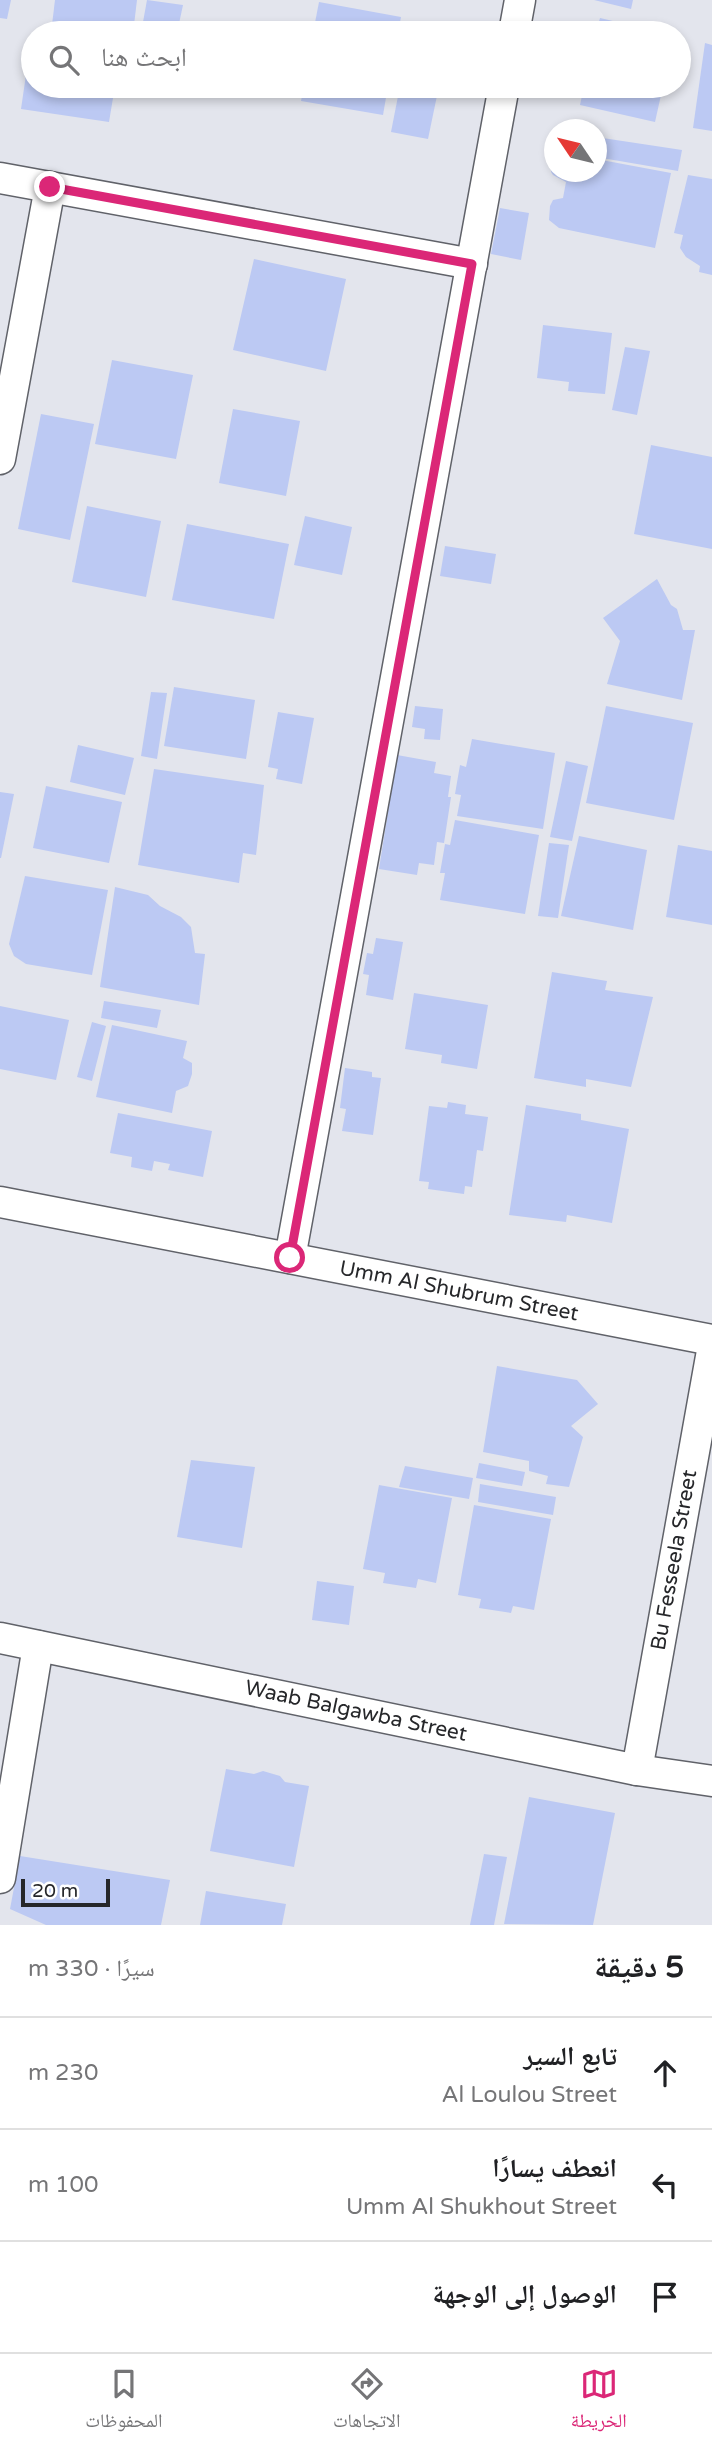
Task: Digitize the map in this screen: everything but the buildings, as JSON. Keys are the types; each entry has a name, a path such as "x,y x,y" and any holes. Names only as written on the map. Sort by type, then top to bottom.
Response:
{"street":[{"path":"516,21 520,0"},
{"path":"290,1258 502,98"},
{"path":"0,178 472,264"},
{"path":"0,458 50,187"},
{"name":"Umm Al Shubrum Street","path":"0,1202 712,1340"},
{"name":"Bu Fesseela Street","path":"637,1770 712,1351"},
{"name":"Waab Balgawba Street","path":"0,1638 637,1770 712,1782"},
{"path":"0,1878 38,1646"}],"route":[{"path":"50,187 472,264 290,1258"}]}
